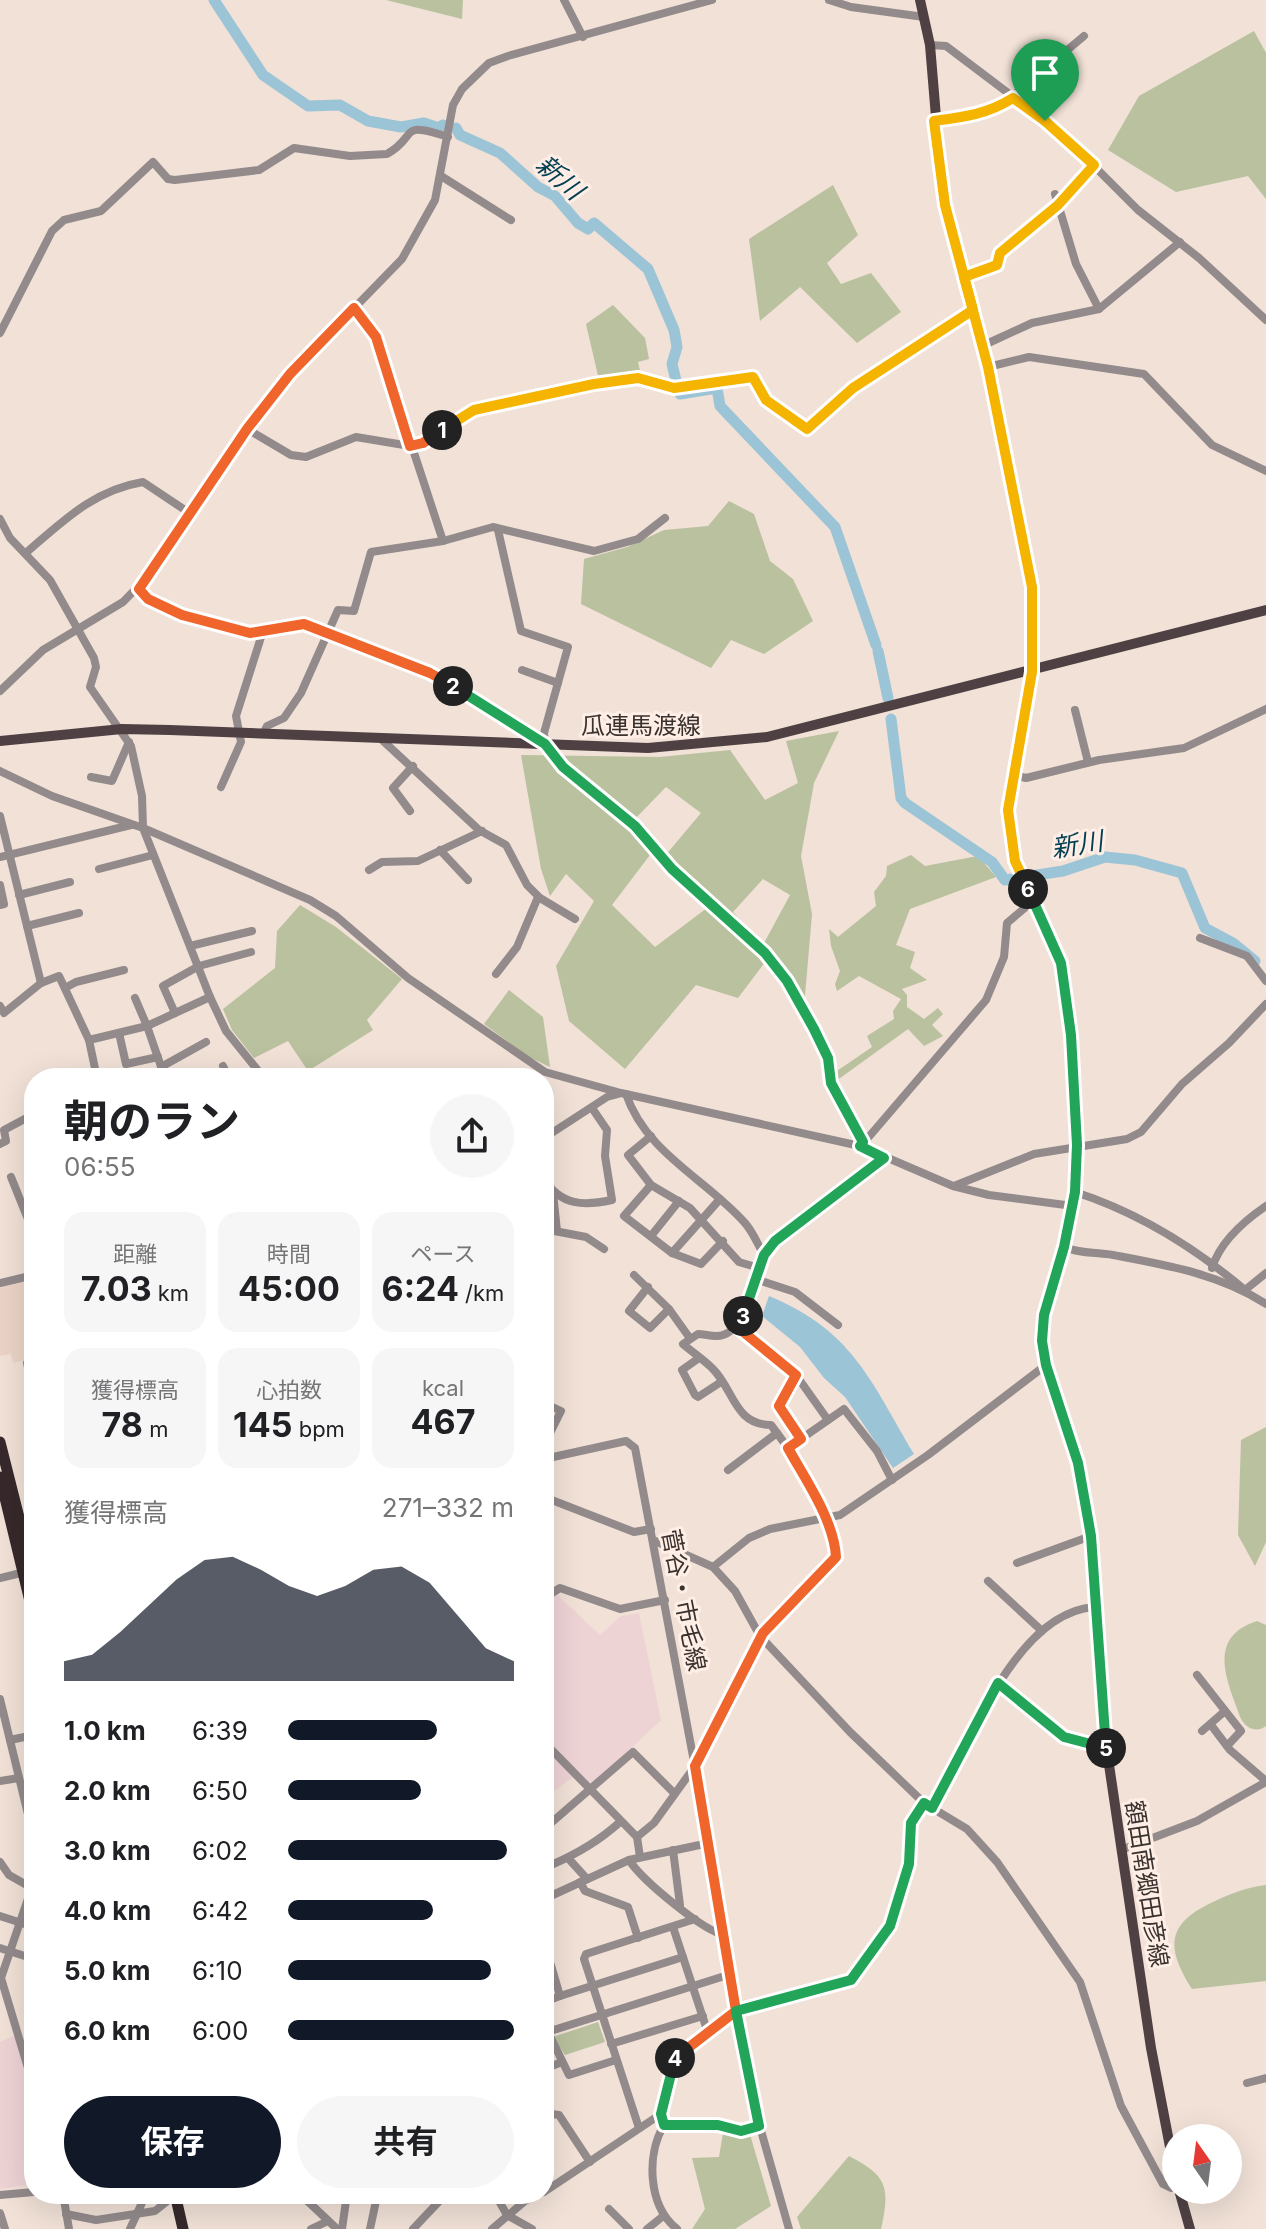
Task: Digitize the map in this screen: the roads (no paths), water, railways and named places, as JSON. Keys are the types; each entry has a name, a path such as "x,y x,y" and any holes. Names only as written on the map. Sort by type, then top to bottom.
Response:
{"highway":[{"path":"0,1442 24,1543"},
{"path":"0,1477 24,1551"},
{"path":"177,2204 183,2229"},
{"path":"185,2204 191,2229"}],"main road":[{"name":"額田南郷田彦線","path":"920,0 930,45 942,189 988,367 1032,587 1032,672 1013,775 1008,830 1022,877 1061,963 1071,1035 1077,1145 1073,1206 1044,1315 1046,1365 1078,1463 1091,1536 1107,1748 1151,2048 1166,2124"},
{"name":"瓜連馬渡線","path":"0,741 122,729 648,748 733,743 851,718 1266,610"},
{"path":"1182,2204 1190,2229"}],"street":[{"path":"564,0 583,37"},
{"path":"0,691 43,650 139,589 247,429 290,374 402,259 435,200 453,105 462,89 489,63 712,0"},
{"path":"829,0 851,7 924,17"},
{"path":"934,121 975,116 997,109 1084,36"},
{"path":"930,45 946,46 964,65 1061,133 1138,210 1180,242 1266,320"},
{"path":"0,333 52,231 64,220 101,211 153,162 168,179 175,180 259,170 294,148 350,156 387,154 407,132 420,129 448,137"},
{"path":"964,277 997,265 1000,253 1058,205 1094,165"},
{"path":"441,176 511,220"},
{"path":"1055,194 1076,264 1099,309"},
{"path":"982,346 1032,323 1099,309 1180,242"},
{"path":"354,308 376,337 443,541"},
{"path":"247,429 291,455 306,457 356,437 410,446 423,443 458,416 519,398 638,378 674,388 753,377 766,400 807,429 853,388 973,310"},
{"path":"988,367 1029,357 1144,374 1212,445 1266,471"},
{"path":"27,552 88,501 124,485 143,482 191,514"},
{"path":"263,734 267,726 284,718 301,693 338,610 354,611 371,552 443,541 481,528 594,551 638,539 665,518"},
{"path":"0,519 10,538 27,552 50,580 96,667 90,687 129,742 136,761 143,828 153,855 226,1031 256,1068"},
{"path":"498,530 521,631 568,647 544,733 545,744"},
{"path":"139,589 148,599 182,615 225,628 262,634 304,624 430,673 545,744 563,767 635,826 672,869 741,930 787,981 828,1058 831,1083 861,1144"},
{"path":"221,787 241,742 236,716 262,634"},
{"path":"522,670 558,683"},
{"path":"1013,775 1026,778 1088,762 1184,748 1266,709"},
{"path":"1075,710 1088,762"},
{"path":"380,738 385,746 413,766 482,831 506,845 527,885 538,897 575,919"},
{"path":"91,777 112,781 129,742"},
{"path":"410,811 393,788 413,766"},
{"path":"0,771 52,796 143,828 323,908 408,978 538,1068"},
{"path":"0,816 5,856 19,895 41,983"},
{"path":"5,856 131,825"},
{"path":"369,870 382,862 418,861 482,831"},
{"path":"440,850 468,880"},
{"path":"99,869 153,855"},
{"path":"19,895 70,882"},
{"path":"0,885 4,904 0,905"},
{"path":"496,974 517,947 538,897"},
{"path":"861,1144 986,1000 1004,957 1007,923 1033,901"},
{"path":"27,926 79,913"},
{"path":"190,946 252,931"},
{"path":"1200,938 1247,956 1266,981"},
{"path":"175,1013 163,986 199,966 251,952"},
{"path":"65,988 76,982 124,970"},
{"path":"0,1006 4,1013 41,983 59,976 89,1040 95,1068"},
{"path":"89,1040 147,1026 210,997"},
{"path":"135,998 161,1067 206,1042"},
{"path":"953,1186 1034,1154 1127,1139 1141,1132 1182,1084 1266,1004"},
{"path":"119,1033 126,1064 158,1057"},
{"path":"554,1075 623,1094 861,1144 884,1158 953,1186 989,1195 1073,1206"},
{"path":"554,1132 607,1097 623,1094"},
{"path":"623,1094 667,1156 747,1225 764,1255"},
{"path":"554,1193 583,1206 612,1200 605,1156 607,1130 592,1108"},
{"path":"0,1144 6,1141 4,1130 8,1124 24,1118"},
{"path":"651,1136 628,1155 651,1185 700,1218 739,1262 759,1268"},
{"path":"637,1837 654,1823 695,1766 760,1636 776,1615 836,1557 835,1545 825,1520 788,1448 771,1425 751,1422 738,1410 713,1369 683,1344 689,1337 698,1334 721,1336 736,1326 744,1315 764,1255 788,1228 884,1158"},
{"path":"11,1177 24,1209"},
{"path":"651,1185 624,1216 672,1253 701,1264 723,1241"},
{"path":"1075,1192 1135,1215 1214,1263 1266,1304"},
{"path":"672,1253 720,1199"},
{"path":"651,1236 679,1201"},
{"path":"554,1202 557,1231"},
{"path":"1210,1277 1216,1255 1248,1218 1266,1206"},
{"path":"554,1231 586,1237 604,1249"},
{"path":"1064,1247 1077,1253 1106,1254 1210,1277 1245,1290"},
{"path":"1245,1290 1266,1273"},
{"path":"634,1275 669,1309 689,1337"},
{"path":"0,1283 24,1277"},
{"path":"755,1279 795,1292 838,1325"},
{"path":"648,1287 629,1311 650,1328 669,1309"},
{"path":"736,1326 796,1375 828,1420"},
{"path":"699,1358 682,1370 695,1395 698,1397 721,1382"},
{"path":"713,1567 749,1538 770,1529 840,1515 1046,1365"},
{"path":"796,1375 779,1406 801,1439"},
{"path":"554,1408 561,1411 554,1425"},
{"path":"788,1448 844,1409 892,1480"},
{"path":"728,1470 777,1433"},
{"name":"菅谷・市毛線","path":"554,1456 626,1441 633,1443 665,1600 736,2011 759,2126 789,2229"},
{"path":"554,1501 634,1532 651,1529"},
{"path":"1017,1563 1091,1536"},
{"path":"653,1540 713,1567 735,1591 760,1636 928,1806 967,1829 997,1862 1080,1982 1121,2106 1162,2182"},
{"path":"0,1578 24,1574"},
{"path":"988,1581 1042,1631"},
{"path":"554,1592 560,1588 620,1609 665,1600"},
{"path":"677,2229 662,2217 653,2176 653,2144 664,2125 661,2114 674,2059 736,2011 851,1980 890,1926 909,1864 911,1823 928,1806 998,1683 1042,1631 1058,1617 1094,1607"},
{"path":"1197,1675 1241,1731 1227,1746"},
{"path":"998,1683 1064,1737 1107,1748"},
{"path":"0,1699 24,1798"},
{"path":"1202,1731 1225,1711"},
{"path":"1121,1850 1197,1821 1266,1782 1227,1746 1211,1725"},
{"path":"10,1740 24,1737"},
{"path":"554,1752 637,1837 640,1857"},
{"path":"554,1821 633,1752 674,1793"},
{"path":"0,1781 19,1778"},
{"path":"554,1864 601,1839 620,1822"},
{"path":"554,1894 629,1860 709,1843"},
{"path":"673,1850 680,1905"},
{"path":"568,1858 584,1880 585,1891 628,1907 638,1938"},
{"path":"629,1860 655,1889 680,1905 711,1933 725,1935"},
{"path":"0,1862 9,1875 24,1881"},
{"path":"24,1909 4,1950 1,1986 24,2049"},
{"path":"0,1916 24,1924"},
{"path":"639,2128 584,1959 586,1954 695,1919"},
{"path":"673,1927 708,2033"},
{"path":"4,1950 24,1956"},
{"path":"554,1998 683,1957"},
{"path":"554,2030 731,1974"},
{"path":"554,1975 560,1996"},
{"path":"611,2044 703,2016"},
{"path":"554,2048 569,2075 616,2060"},
{"path":"554,2065 562,2062"},
{"path":"1247,2083 1266,2078"},
{"path":"554,2114 559,2115 590,2162"},
{"path":"554,2185 661,2114"},
{"path":"664,2125 718,2125 741,2131 759,2126"},
{"path":"0,2195 24,2193"},
{"path":"64,2204 69,2229"},
{"path":"130,2229 141,2204"},
{"path":"66,2214 96,2220 138,2211 155,2211 163,2204"},
{"path":"310,2204 339,2229 345,2204"},
{"path":"370,2229 375,2204"},
{"path":"413,2229 437,2204"},
{"path":"501,2204 507,2215 532,2229"},
{"path":"492,2229 524,2204"},
{"path":"609,2209 629,2229"},
{"path":"0,2213 5,2229"},
{"path":"647,2229 662,2217"},
{"path":"311,2229 328,2221"}],"water":[{"path":"769,1296 798,1310 840,1342 871,1381 914,1454 893,1468 845,1397 824,1378 800,1347 762,1316"}],"waterway":[{"name":"新川","path":"214,0 263,75 308,106 340,105 368,121 401,127 424,123 439,128 443,125"},
{"name":"新川","path":"456,128 460,135 500,153 538,187 555,196 578,223 588,229 594,223 648,269 674,330 677,347 672,364 677,385"},
{"name":"新川","path":"680,394 717,388 720,406 835,527 876,645"},
{"name":"新川","path":"878,651 888,698"},
{"name":"新川","path":"891,719 901,798 992,862 1005,880 1063,871 1105,857 1135,860 1182,873 1205,928 1233,943 1255,961"}]}
